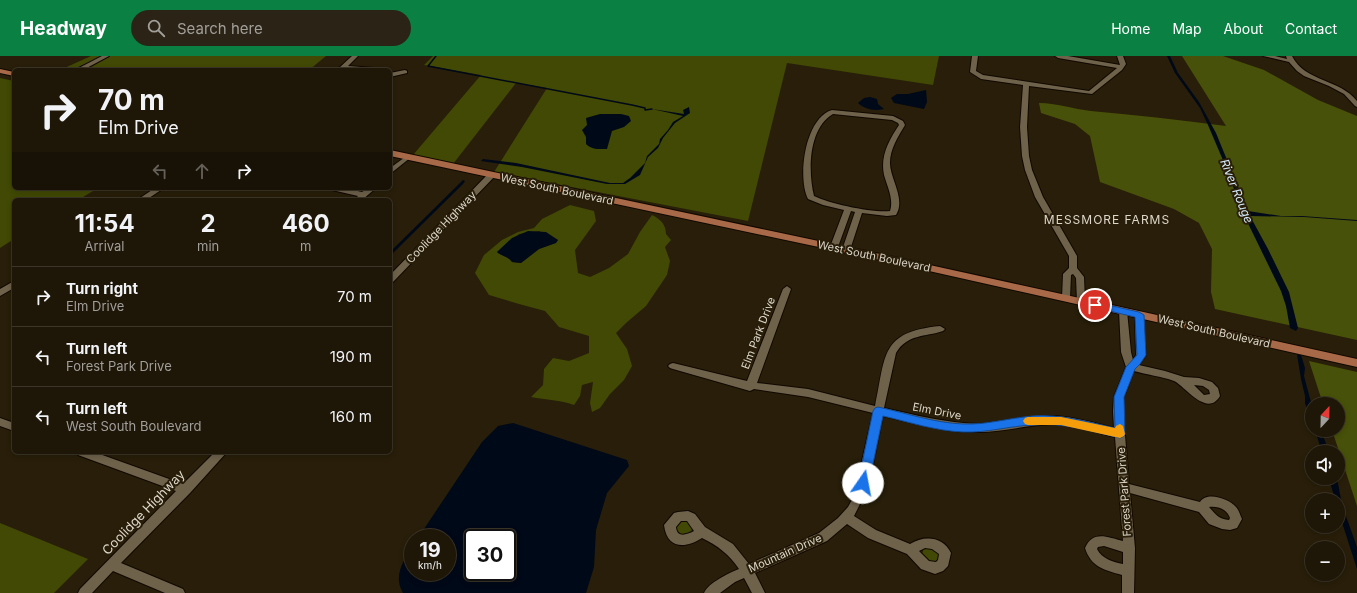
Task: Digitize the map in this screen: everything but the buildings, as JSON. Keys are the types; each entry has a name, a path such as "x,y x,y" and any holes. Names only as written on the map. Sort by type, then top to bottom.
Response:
{"main road":[{"path":"0,71 12,74"},
{"name":"West South Boulevard","path":"392,153 834,247 1357,363"}],"street":[{"path":"85,68 106,56"},
{"path":"341,68 356,56"},
{"path":"975,56 973,71 978,75 1026,84 1090,93 1094,92 1122,67 1123,64 1120,56"},
{"path":"1058,56 1122,67"},
{"path":"1266,56 1290,58 1300,70 1347,93 1357,105"},
{"path":"392,75 405,72"},
{"path":"1026,84 1023,141 1027,164 1038,196 1070,250 1073,269 1080,277 1081,301"},
{"path":"835,112 896,119 901,122 902,125 891,143 887,164 896,211 892,214 885,215 859,210 819,202 811,195 807,170 808,153 817,128 827,115 835,112"},
{"path":"392,170 408,157"},
{"name":"Coolidge Highway","path":"392,278 492,175"},
{"path":"144,198 157,190"},
{"path":"343,190 364,195"},
{"path":"360,198 370,190"},
{"path":"834,247 848,208"},
{"path":"846,250 859,210"},
{"path":"1066,298 1067,274 1073,269"},
{"path":"1067,283 1080,286"},
{"path":"0,293 12,285"},
{"name":"Elm Park Drive","path":"750,386 787,289"},
{"path":"1123,311 1126,352 1131,367 1184,381"},
{"name":"Forest Park Drive","path":"1128,593 1129,548 1120,434 1119,397 1131,367 1137,362 1141,355 1139,315"},
{"name":"Mountain Drive","path":"710,593 731,578 747,570 811,544 833,530 846,518 854,508 862,488 891,353 894,347 902,339 914,333 940,329"},
{"name":"Elm Drive","path":"673,366 750,386 808,393 944,426 980,428 1033,420 1054,420 1077,423 1120,434"},
{"path":"0,422 12,426"},
{"path":"87,454 186,490"},
{"name":"Coolidge Highway","path":"84,593 220,454"},
{"path":"1124,487 1203,508"},
{"path":"846,518 878,537 911,550"},
{"path":"701,532 716,538 730,548 739,557 759,593"},
{"name":"Forest Park Drive","path":"1129,548 1100,540 1095,542 1091,548 1093,555 1101,562 1129,572"},
{"path":"112,565 179,593"}],"green space":[{"path":"91,56 326,56 311,68 64,68"},
{"path":"433,56 939,56 933,85 787,63 748,221 494,172 547,88 516,83 453,164 413,155 481,75 424,65"},
{"path":"1182,56 1223,56 1264,70 1318,100 1357,116 1357,340 1215,309 1211,292 1212,249 1199,223 1174,209 1100,182 1090,136 1075,124 1041,113 1039,103 1091,111 1226,126"},
{"path":"0,78 12,81 12,190 95,190 81,198 12,198 12,240 0,248"},
{"path":"570,205 594,211 596,221 575,250 578,273 590,277 609,268 628,254 640,232 652,215 662,222 665,227 666,234 671,240 665,247 670,261 667,275 646,306 616,333 627,349 632,366 624,380 610,394 600,408 592,412 590,403 593,382 582,385 580,396 574,405 531,397 543,385 544,369 553,358 569,361 589,353 589,336 559,327 545,311 489,295 475,273 484,255 502,240 518,232 534,228 542,219","holes":["539,231 558,240 555,243 539,249 521,263 512,262 509,258 497,252 519,234"]},
{"path":"1309,361 1357,372 1357,506 1345,470 1345,445 1337,445 1334,437 1345,437 1345,397 1321,397"},
{"path":"684,520 690,522 692,528 690,534 684,536 678,534 676,528 678,522"},
{"path":"0,523 88,559 54,593 0,593"},
{"path":"927,547 938,553 940,557 938,562 931,563 922,554 924,548"}],"water":[{"name":"River Rouge","path":"1167,56 1170,56 1178,73 1199,102 1216,133 1248,211 1281,216 1357,220 1250,216 1289,292 1298,328 1296,331 1290,328 1286,306 1281,291 1241,209 1228,172 1208,125 1200,108 1175,73"},
{"path":"926,90 927,102 924,109 894,103 891,98 897,94 908,94"},
{"path":"870,97 877,99 878,104 884,109 870,109 858,103 864,98"},
{"path":"689,107 690,113 675,123 663,138 658,148 648,157 640,175 625,184 607,184 522,167 481,161 483,159 516,163 610,183 623,183 645,163 647,156 659,144 660,139 673,122 683,116 652,109 684,114 683,110"},
{"path":"600,114 621,114 629,116 631,121 624,127 612,131 607,149 596,149 588,146 586,144 586,137 582,130 587,125 586,118"},
{"path":"463,180 465,181 392,254 392,250"},
{"path":"528,231 546,232 558,240 556,243 539,249 521,263 512,262 509,258 497,252 512,238"},
{"path":"1297,354 1301,355 1305,368 1304,376 1310,397 1305,397"},
{"path":"513,423 627,460 629,466 607,493 596,530 594,567 586,593 403,593 400,587 399,575 404,561 404,581 456,581 456,529 424,529 482,442 498,426"},
{"path":"1317,437 1324,437 1326,445 1320,445"},
{"path":"1331,485 1338,485 1340,493 1333,493"},
{"path":"1345,513 1357,547 1357,569 1345,532"}],"waterway":[{"path":"436,56 428,66 632,105 645,108 645,110 652,109"}],"slow traffic":[{"path":"1028,421 1040,420 1077,423 1120,434 1120,428"}],"district":[{"name":"MESSMORE FARMS","path":"1107,219"}],"route":[{"path":"863,483 878,411 944,426 962,428 992,427 1033,420 1054,420 1077,423 1120,434 1118,411 1119,397 1131,367 1137,362 1141,355 1139,315 1095,305"}]}
